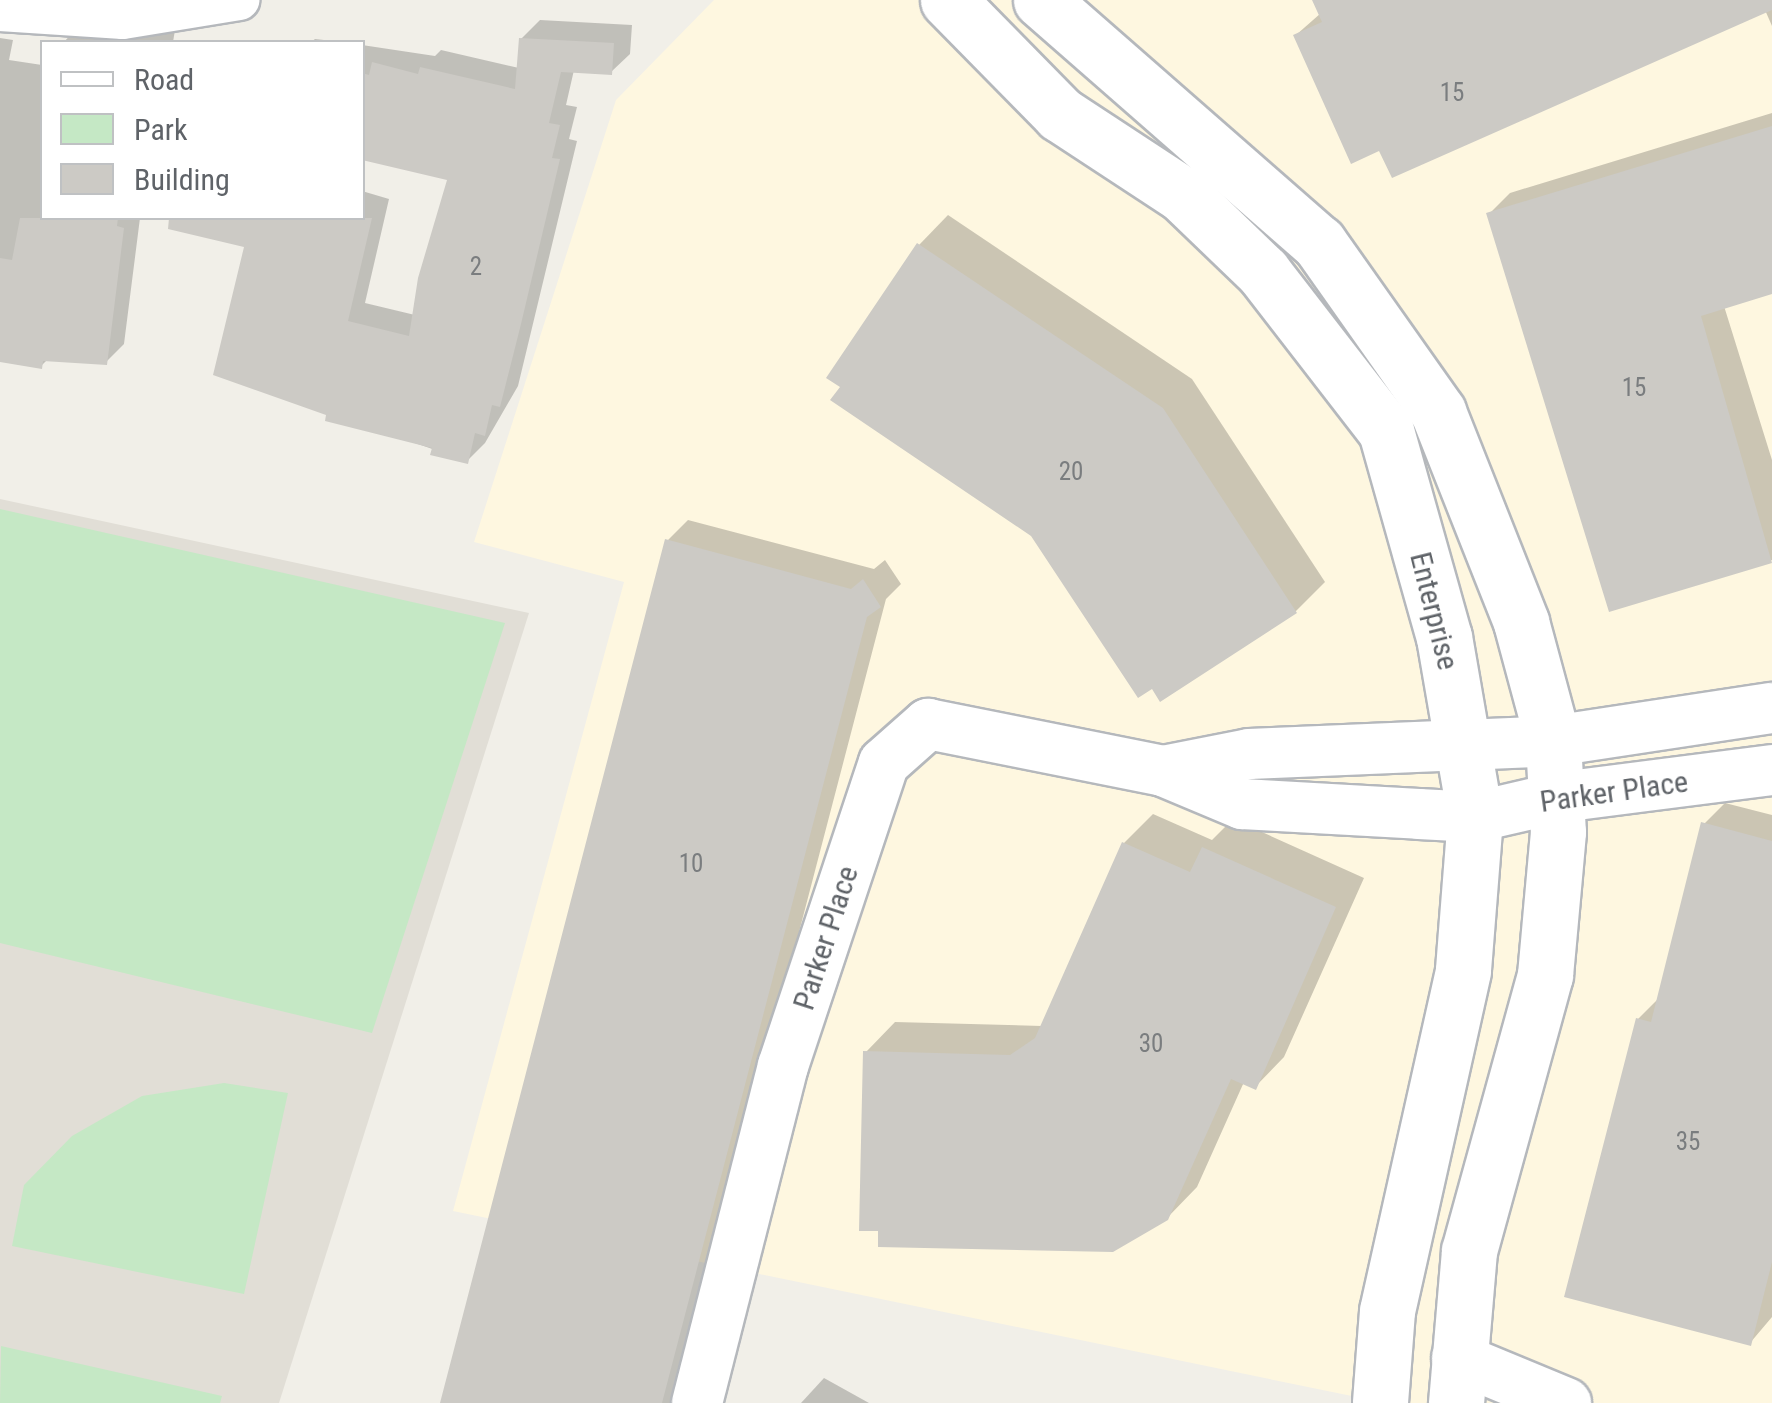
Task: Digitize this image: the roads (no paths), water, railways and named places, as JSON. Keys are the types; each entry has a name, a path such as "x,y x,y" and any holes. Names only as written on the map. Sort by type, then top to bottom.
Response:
{"main road":[{"name":"Enterprise","path":"948,0 1060,114 1182,194 1263,272 1386,432 1444,638 1475,816 1464,970 1437,1110 1387,1311 1380,1403"},
{"path":"1041,0 1319,242 1438,412 1521,622 1553,741 1561,797 1545,976 1469,1252 1457,1380"}],"street":[{"path":"0,11 123,19 240,0"},
{"name":"Parker Place","path":"1163,771 1248,754 1553,741 1772,708"},
{"name":"Parker Place","path":"697,1403 783,1066 884,762 928,724 1163,771 1242,804 1475,816 1561,797 1772,770"},
{"path":"1457,1380 1566,1403"}]}
